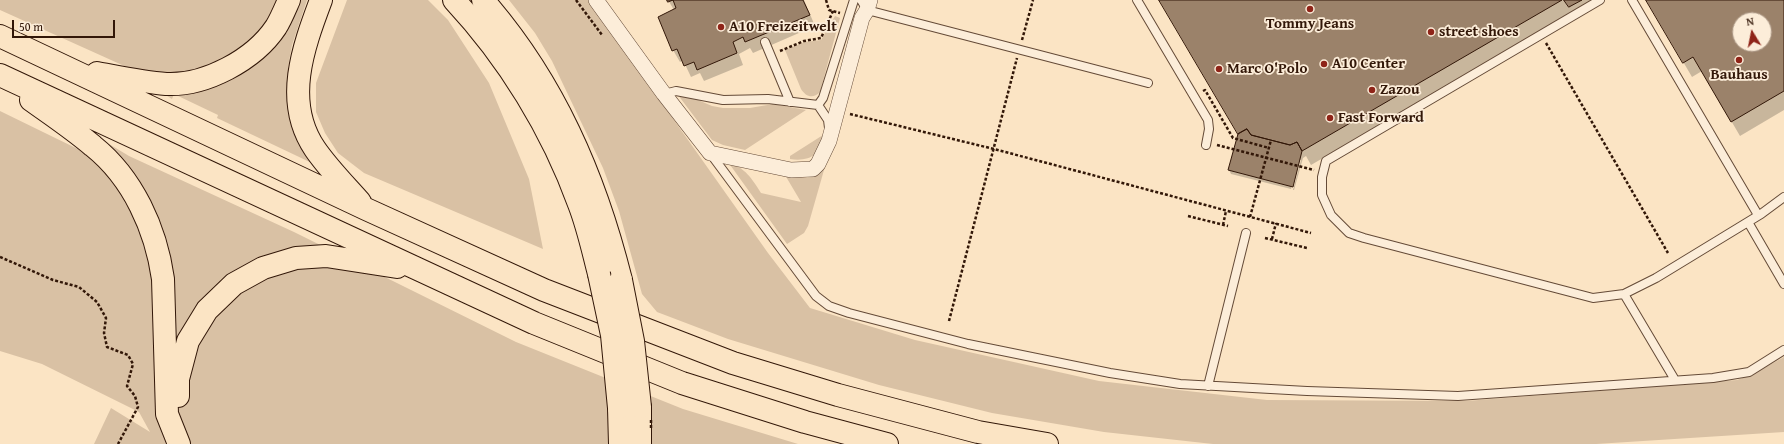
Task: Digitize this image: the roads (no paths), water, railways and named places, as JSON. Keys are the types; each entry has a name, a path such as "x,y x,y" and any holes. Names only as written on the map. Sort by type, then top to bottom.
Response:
{"main road":[{"path":"71,69 167,84 184,83 210,76 235,65 257,48 276,27 289,0"},
{"path":"321,0 304,49 299,70 297,88 302,121 315,148 366,209"},
{"path":"454,0 472,20 501,58 537,113 580,204 607,305 612,335 640,444"},
{"path":"483,0 534,66 576,144 598,199 611,237 633,341 630,408 620,444"},
{"path":"0,36 366,209 544,290 733,363 838,394 978,432 1047,444"},
{"path":"0,76 534,323 682,384 805,422 887,444"},
{"path":"0,76 94,146 113,165 124,180 146,218 156,243 162,273 167,414 179,444"},
{"path":"179,444 177,411 178,379 188,341 207,310 234,284 263,268 296,258 326,256 424,272"}],"street":[{"path":"596,0 664,94 710,153 792,170 813,169 818,164 829,141 866,3"}],"lane":[{"path":"818,105 823,98 854,0"},
{"path":"1137,0 1208,120 1210,129 1206,145"},
{"path":"1600,0 1326,161 1322,177 1322,195 1332,215 1349,233 1364,238 1593,298 1624,294 1656,278 1748,222 1784,197"},
{"path":"1632,0 1758,215"},
{"path":"866,3 1019,49 1148,83"},
{"path":"765,42 790,102"},
{"path":"664,94 676,91 723,100 768,99 818,105"},
{"path":"818,105 828,120 829,141"},
{"path":"710,153 811,290 829,306 885,323 1004,352 1146,379 1208,386 1458,396 1713,378 1750,372 1784,350"},
{"path":"1748,222 1784,284"},
{"path":"1208,386 1246,233"},
{"path":"1624,294 1675,380"}],"place":[{"name":"Tommy Jeans","path":"1310,9"},
{"name":"A10 Freizeitwelt","path":"721,27"},
{"name":"street shoes","path":"1431,32"},
{"name":"Bauhaus","path":"1739,60"},
{"name":"A10 Center","path":"1324,64"},
{"name":"Marc O'Polo","path":"1219,69"},
{"name":"Zazou","path":"1372,90"},
{"name":"Fast Forward","path":"1330,118"}]}
